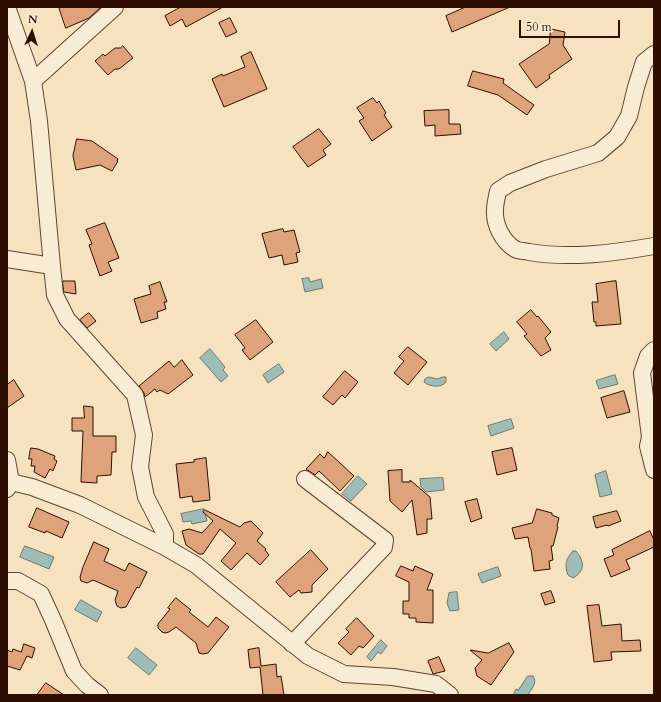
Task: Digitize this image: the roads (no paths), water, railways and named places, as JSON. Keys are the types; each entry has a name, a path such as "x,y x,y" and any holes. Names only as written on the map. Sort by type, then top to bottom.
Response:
{"street":[{"path":"7,7 33,81 39,121 55,295 67,319 135,395 144,435 140,467 144,489 165,534 166,547"},
{"path":"33,81 116,7"},
{"path":"654,54 644,62 629,116 617,137 598,153 546,169 510,183 498,191 495,210 498,228 506,242 516,250 545,254 583,254 633,250 654,246"},
{"path":"7,258 52,266"},
{"path":"654,350 648,356 642,373 650,437 648,446 654,470"},
{"path":"7,460 9,486 32,487 80,505 166,547 196,565 308,656 344,674 393,677 436,684 450,695"},
{"path":"292,644 384,547 385,540 305,479"},
{"path":"7,581 18,582 41,594 74,671 87,685 100,695"}],"water":[{"path":"309,278 310,282 321,279 323,288 305,292 302,279"},
{"path":"504,332 509,339 496,351 490,344"},
{"path":"210,349 225,367 223,370 228,376 221,382 200,358"},
{"path":"279,364 284,372 268,383 263,375"},
{"path":"615,375 618,384 599,389 596,381"},
{"path":"429,377 437,379 446,377 446,382 438,386 429,385 424,382 425,379"},
{"path":"511,419 514,428 491,436 488,426"},
{"path":"606,471 612,494 600,497 595,475"},
{"path":"358,476 367,484 351,501 342,494"},
{"path":"443,478 444,490 426,492 421,487 420,479"},
{"path":"204,509 207,521 192,524 191,521 183,522 181,514"},
{"path":"25,546 54,557 49,569 20,557"},
{"path":"573,551 576,551 581,558 582,569 573,578 568,575 566,565 567,559"},
{"path":"498,567 501,576 482,583 478,574"},
{"path":"457,592 459,610 450,611 447,603 449,593"},
{"path":"81,600 102,612 97,622 75,610"},
{"path":"381,640 387,646 381,654 378,652 371,661 367,657"},
{"path":"136,648 157,665 149,675 128,658"},
{"path":"528,676 533,676 535,681 534,686 528,695 513,695 516,689 518,690"}]}
